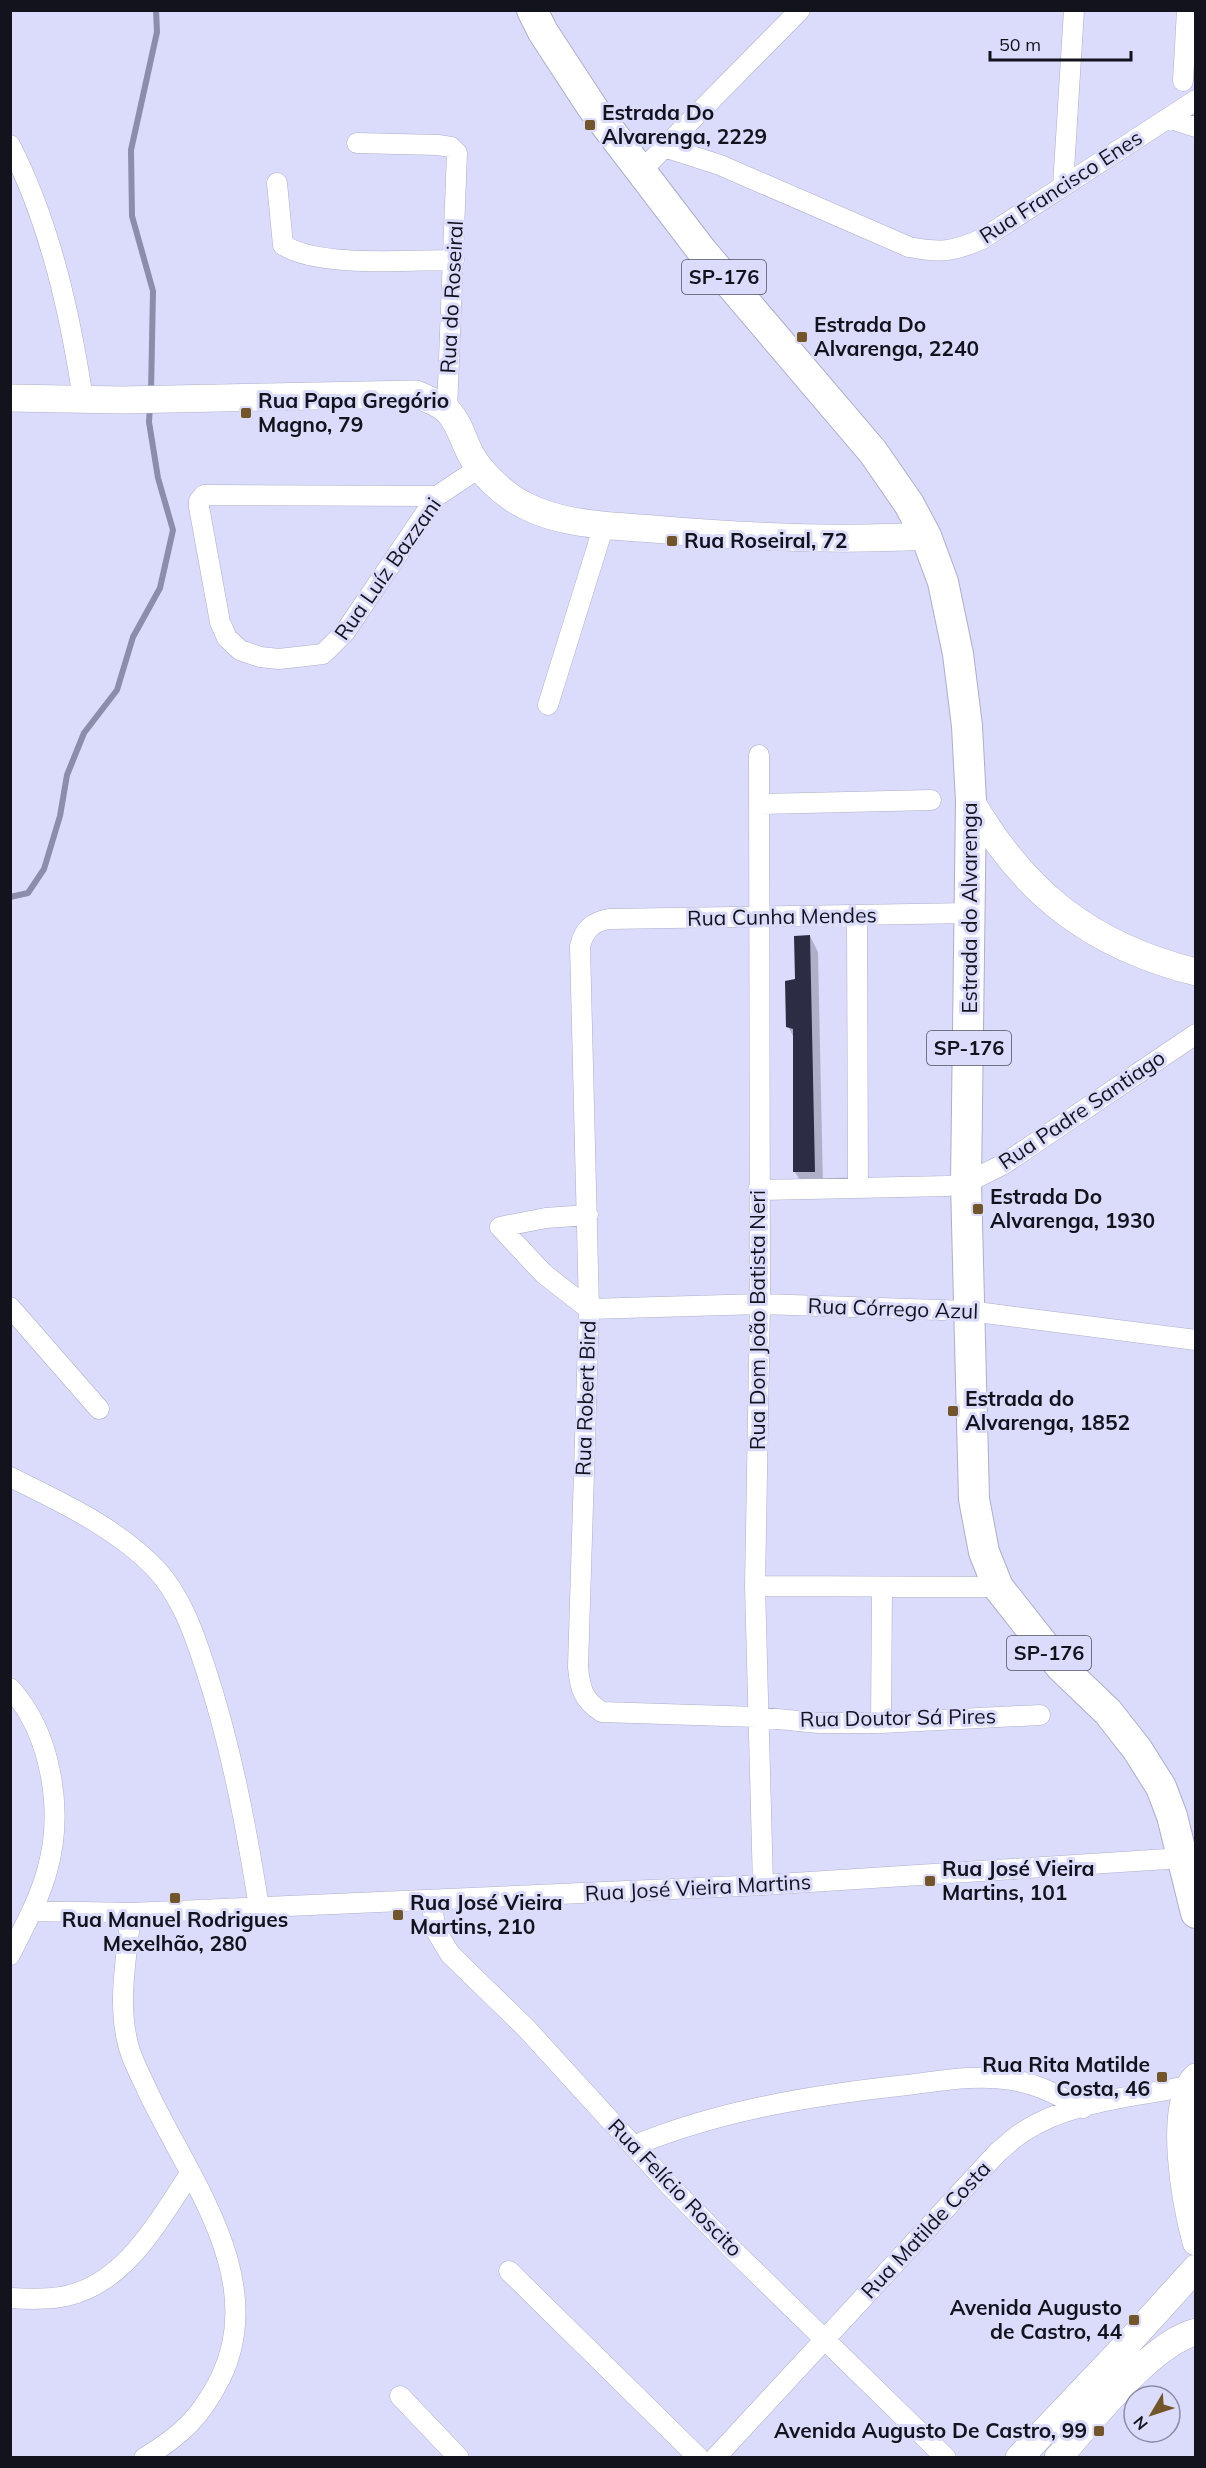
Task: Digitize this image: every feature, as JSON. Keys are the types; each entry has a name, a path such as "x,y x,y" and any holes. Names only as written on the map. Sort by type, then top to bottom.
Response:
{"main road":[{"name":"Estrada do Alvarenga","path":"532,10 543,32 592,107 702,251 873,452 909,504 926,536 943,582 952,619 966,726 971,801 966,1183 974,1499 984,1552 998,1587 1061,1667 1108,1712 1137,1749 1161,1787 1183,1858 1196,1913"}],"street":[{"path":"642,170 800,10"},
{"path":"1063,186 1074,10"},
{"path":"1184,81 1187,10"},
{"name":"Rua Francisco Enes","path":"664,147 720,165 909,247 940,252 958,250 982,239 1196,100"},
{"path":"1168,118 1196,127"},
{"name":"Rua Francisco Enes","path":"679,132 720,165"},
{"name":"Rua do Roseiral","path":"357,143 438,145 454,148 458,162 447,411"},
{"path":"10,145 25,173 47,238 73,333 83,399"},
{"path":"277,183 283,245 294,252 309,256 371,260 454,260"},
{"path":"10,398 122,400 416,394 447,411 461,429 479,468 524,505 548,514 604,525 819,539 926,536"},
{"name":"Rua Luíz Bazzani","path":"437,496 207,494 201,498 199,507 209,568 220,622 227,638 240,650 260,657 279,659 323,654 334,645 437,496 479,468"},
{"path":"548,705 604,525"},
{"name":"Rua Dom João Batista Neri","path":"759,755 762,804 758,1190 760,1304 754,1586 763,1885"},
{"path":"762,804 931,800"},
{"path":"971,801 991,835 1012,861 1054,903 1088,929 1129,952 1196,972"},
{"path":"970,849 987,848 1012,861"},
{"name":"Rua Cunha Mendes","path":"593,925 609,919 971,913"},
{"path":"858,916 858,1188"},
{"name":"Rua Robert Bird","path":"593,925 583,935 580,946 589,1309 578,1667 581,1691 590,1704 602,1712 757,1717"},
{"name":"Rua Padre Santiago","path":"966,1183 1004,1164 1196,1034"},
{"path":"758,1190 948,1186 966,1183"},
{"path":"588,1215 556,1217 500,1227 544,1274 589,1309"},
{"name":"Rua Córrego Azul","path":"589,1309 760,1304 969,1311 1196,1340"},
{"path":"10,1307 99,1409"},
{"path":"10,1476 99,1524 133,1548 158,1571 177,1598 195,1635 216,1700 243,1804 259,1907"},
{"path":"754,1586 998,1587"},
{"path":"881,1723 882,1587"},
{"path":"10,1688 19,1697 40,1738 54,1791 55,1830 48,1870 33,1911 10,1955"},
{"name":"Rua Doutor Sá Pires","path":"757,1717 819,1723 881,1723 1040,1715"},
{"name":"Rua José Vieira Martins","path":"33,1911 131,1913 763,1885 1183,1858"},
{"name":"Rua Felício Roscito","path":"430,1900 436,1931 450,1954 533,2036 633,2146 824,2340 946,2457"},
{"path":"131,1913 123,2020 128,2046 211,2213 223,2245 235,2290 235,2331 227,2363 203,2410 165,2452 144,2457"},
{"path":"633,2146 693,2124 813,2096 948,2080 985,2077 1013,2080 1042,2088 1083,2108"},
{"path":"1192,2082 1183,2103 1182,2162 1196,2241"},
{"name":"Rua Matilde Costa","path":"715,2457 998,2152 1023,2132 1050,2118 1083,2108 1192,2082"},
{"path":"10,2298 66,2296 96,2286 122,2267 145,2240 190,2174"},
{"path":"1058,2457 1138,2352 1196,2268"},
{"path":"509,2271 699,2457"},
{"path":"1019,2457 1138,2352 1196,2332"},
{"path":"400,2396 459,2457"}],"building":[{"path":"810,935 815,1172 793,1172 793,1029 786,1027 785,981 795,979 794,936"}],"waterway":[{"path":"151,392 153,291 132,216 131,150 157,32 156,10"},
{"path":"10,897 28,893 44,869 60,816 67,775 84,733 117,690 133,637 160,588 173,530 158,478 149,422 150,405"}],"place":[{"name":"Estrada Do Alvarenga, 2229","path":"590,125"},
{"name":"Estrada Do Alvarenga, 2240","path":"802,337"},
{"name":"Rua Papa Gregório Magno, 79","path":"246,413"},
{"name":"Rua Roseiral, 72","path":"672,541"},
{"name":"Estrada Do Alvarenga, 1930","path":"978,1209"},
{"name":"Estrada do Alvarenga, 1852","path":"953,1411"},
{"name":"Rua José Vieira Martins, 101","path":"930,1881"},
{"name":"Rua Manuel Rodrigues Mexelhão, 280","path":"175,1898"},
{"name":"Rua José Vieira Martins, 210","path":"398,1915"},
{"name":"Rua Rita Matilde Costa, 46","path":"1162,2077"},
{"name":"Avenida Augusto de Castro, 44","path":"1134,2320"},
{"name":"Avenida Augusto De Castro, 99","path":"1099,2431"}]}
